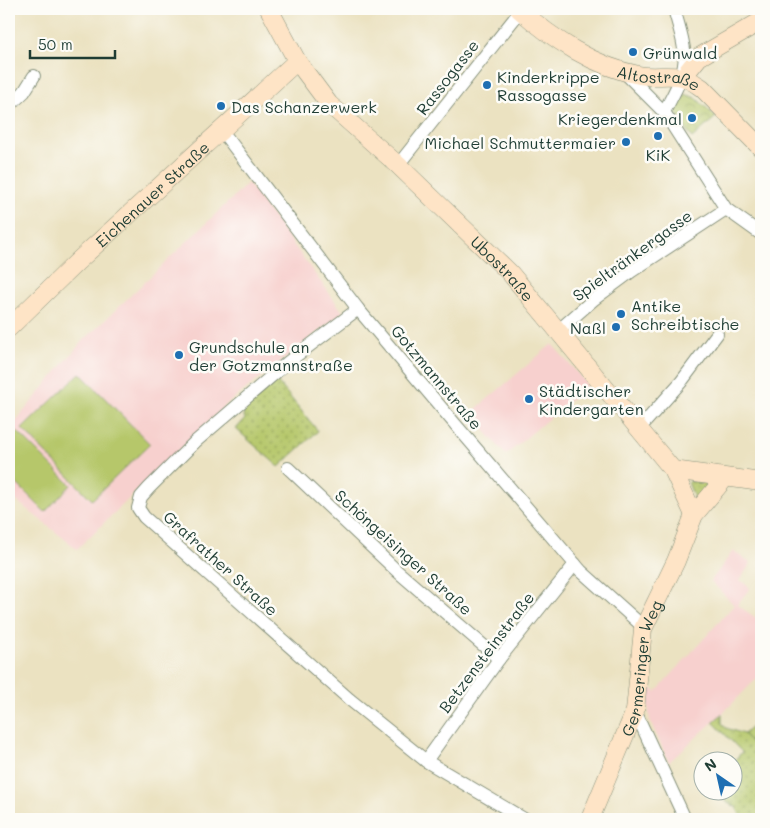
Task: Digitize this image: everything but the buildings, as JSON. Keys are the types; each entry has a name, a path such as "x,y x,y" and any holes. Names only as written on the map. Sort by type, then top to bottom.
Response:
{"street":[{"name":"Ubostraße","path":"269,9 297,61 329,104 398,166 510,273 673,470"},
{"name":"Altostraße","path":"521,9 589,58 624,71 658,77 683,77 702,88 761,148"},
{"name":"Rassogasse","path":"398,166 521,9"},
{"path":"674,9 684,44 686,62 683,77"},
{"path":"664,112 683,77 699,57 761,21"},
{"name":"Eichenauer Straße","path":"9,328 78,261 222,131 248,103 297,61"},
{"path":"624,71 664,112 726,209 761,234"},
{"path":"9,106 24,92 34,76"},
{"name":"Gotzmannstraße","path":"222,131 358,309 574,564 638,622 643,629"},
{"name":"Spieltränkergasse","path":"559,330 593,300 632,271 726,209"},
{"name":"Grafrather Straße","path":"358,309 288,362 196,442 140,497 138,508 144,517 349,699 426,761 524,819"},
{"path":"638,430 681,382 717,334"},
{"name":"Schöngeisinger Straße","path":"288,468 398,571 499,659"},
{"path":"673,470 761,482"},
{"path":"673,470 694,516"},
{"name":"Germeringer Weg","path":"590,819 635,711 643,629 676,561 694,516 725,478"},
{"name":"Betzensteinstraße","path":"426,761 499,659 574,564"},
{"path":"635,711 685,819"}],"shaded area":[{"name":"Grundschule an der Gotzmannstraße","path":"248,183 343,312 227,404 77,549 9,495 9,429 80,344"},
{"name":"Städtischer Kindergarten","path":"552,344 588,385 506,455 470,414"},
{"path":"733,551 751,563 740,580 750,588 737,605 761,621 761,674 722,714 669,762 650,721 645,683 656,692 734,605 711,581"}],"green space":[{"path":"685,94 696,98 716,117 692,138 675,112"},
{"path":"80,373 150,444 92,500 22,429"},
{"path":"277,381 318,431 279,467 236,429 245,419 243,413 245,407"},
{"path":"17,431 71,485 45,512 9,476 9,440"},
{"path":"688,482 707,482 711,485 696,503"},
{"path":"722,714 722,723 726,728 744,734 761,755 761,819 742,819 736,807 723,800 742,800 742,750 713,722"},
{"path":"761,719 761,755 744,734"}],"place":[{"name":"Grünwald","path":"633,52"},
{"name":"Kinderkrippe Rassogasse","path":"487,85"},
{"name":"Das Schanzerwerk","path":"221,106"},
{"name":"Kriegerdenkmal","path":"692,118"},
{"name":"KiK","path":"658,136"},
{"name":"Michael Schmuttermaier","path":"626,142"},
{"name":"Antike Schreibtische","path":"621,314"},
{"name":"Naßl","path":"616,327"},
{"name":"Grundschule an der Gotzmannstraße","path":"179,355"},
{"name":"Städtischer Kindergarten","path":"529,399"}]}
